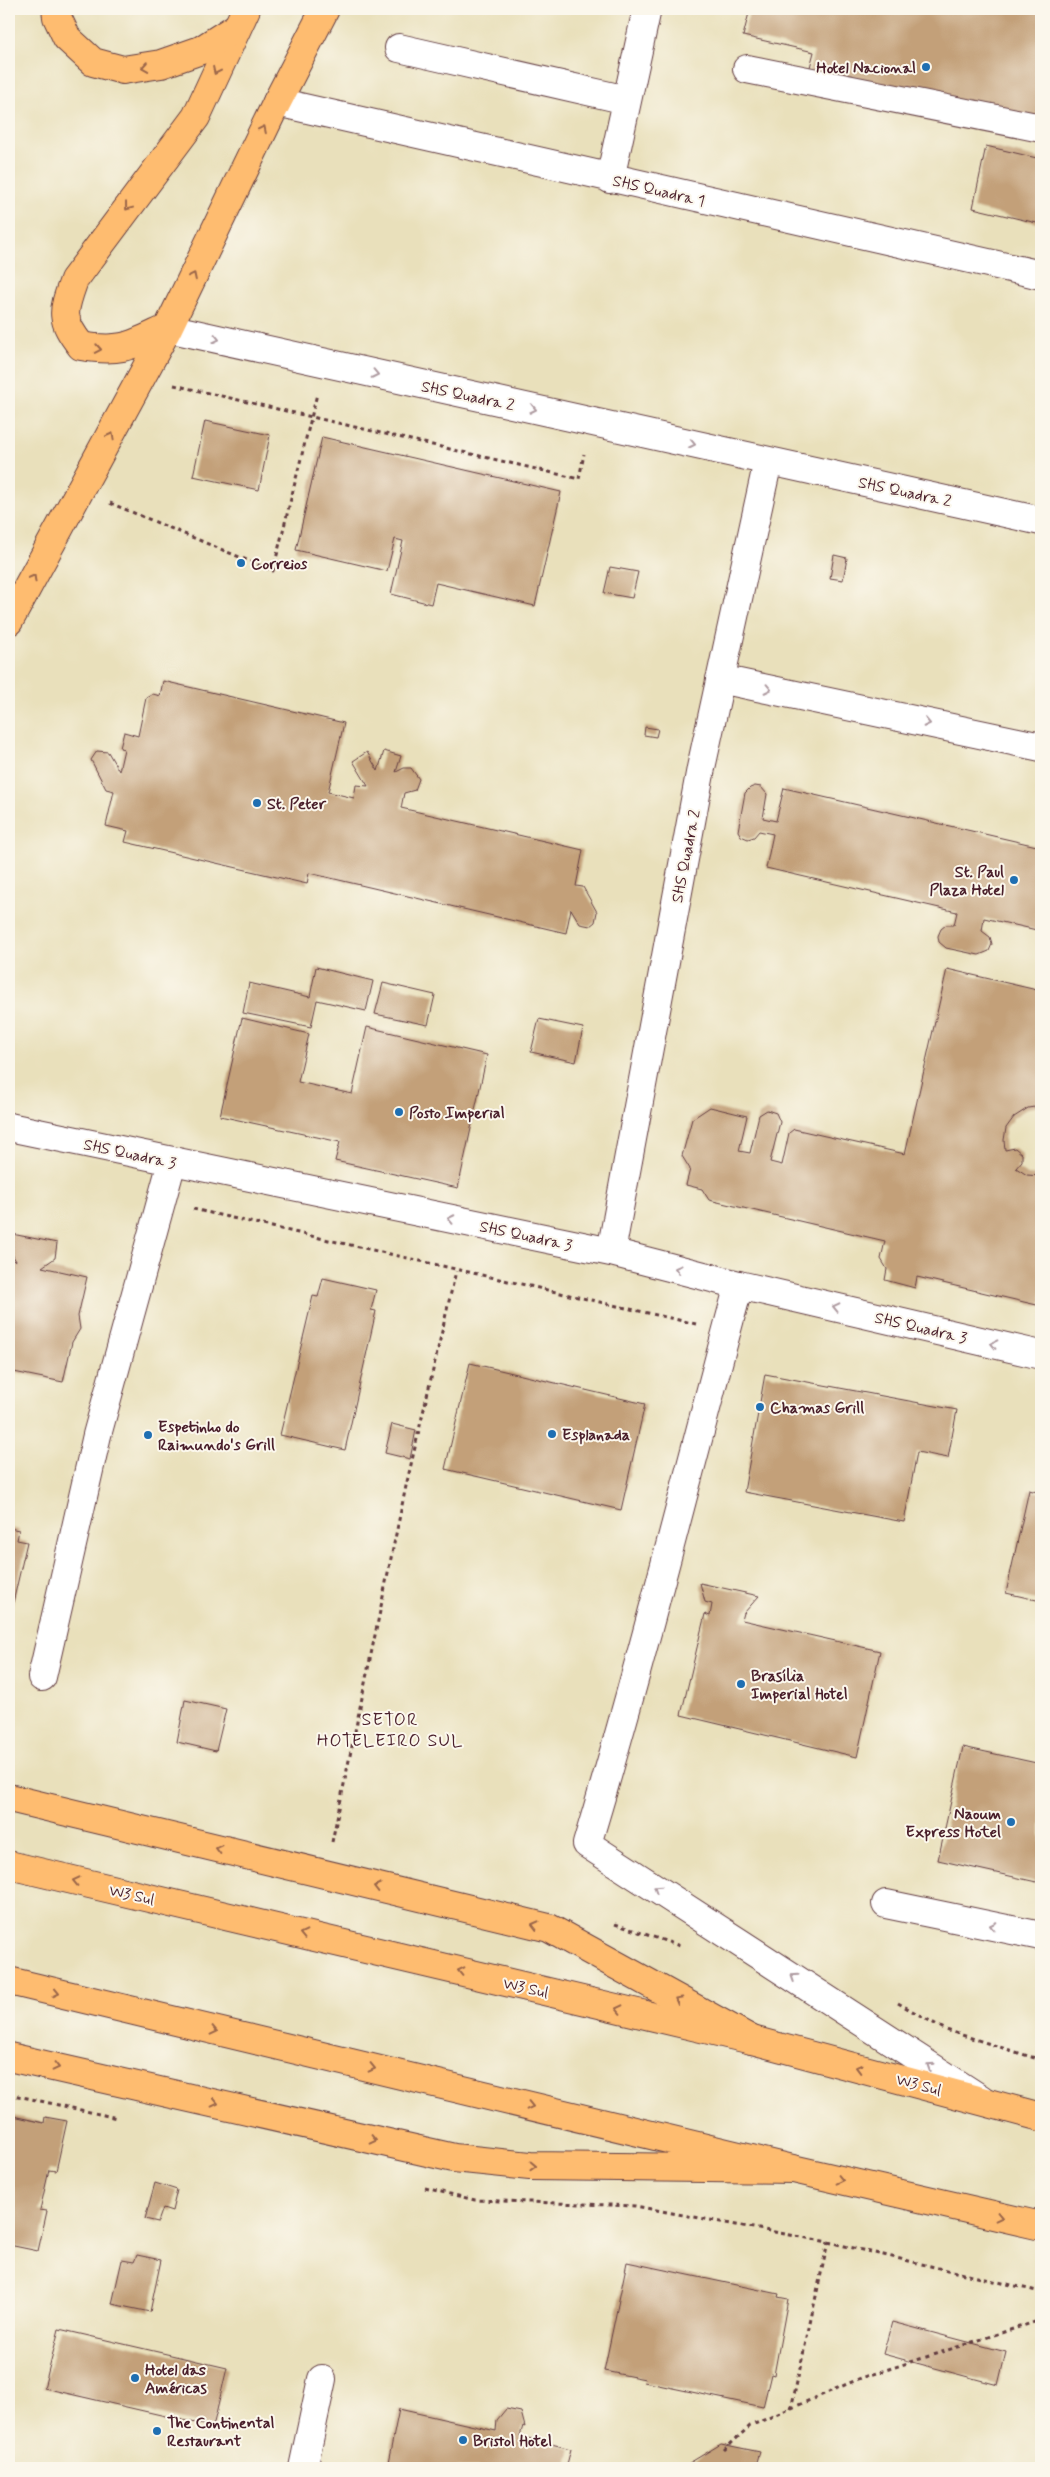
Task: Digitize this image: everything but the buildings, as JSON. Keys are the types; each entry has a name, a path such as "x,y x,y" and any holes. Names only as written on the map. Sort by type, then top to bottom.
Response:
{"main road":[{"path":"56,9 57,17 67,38 92,62 123,70 160,64 201,50 241,18"},
{"path":"9,621 168,328 277,102 325,9"},
{"path":"168,328 126,348 107,350 82,346 69,330 64,309 74,280 196,117 241,18"},
{"path":"9,1798 549,1928 752,2040"},
{"name":"W3 Sul","path":"9,1865 752,2040 1041,2117"},
{"path":"9,1981 793,2169 1041,2226"},
{"path":"9,2057 454,2158 530,2166 793,2169"}],"street":[{"path":"610,179 647,9"},
{"path":"399,48 626,100"},
{"path":"747,69 1041,128"},
{"name":"SHS Quadra 1","path":"277,102 610,179 1041,275"},
{"name":"SHS Quadra 2","path":"168,328 1041,521"},
{"name":"SHS Quadra 2","path":"611,1252 700,778 768,461"},
{"path":"720,679 1041,747"},
{"name":"SHS Quadra 3","path":"9,1127 611,1252 739,1285 1041,1356"},
{"path":"42,1677 97,1435 172,1162"},
{"path":"739,1285 682,1498 669,1556 587,1844 986,2102"},
{"path":"886,1904 1041,1936"},
{"path":"303,2468 322,2379"}],"path":[{"path":"81,491 273,571 324,363"},
{"path":"142,378 579,479 591,422"},
{"path":"160,1201 456,1271 726,1331"},
{"path":"331,1845 406,1486 456,1271"},
{"path":"791,2409 828,2242"},
{"path":"724,2450 750,2426 861,2378 1041,2320"}],"place":[{"name":"Hotel Nacional","path":"926,67"},
{"name":"Correios","path":"241,563"},
{"name":"St. Peter","path":"257,803"},
{"name":"St. Paul Plaza Hotel","path":"1014,880"},
{"name":"Posto Imperial","path":"399,1112"},
{"name":"Chamas Grill","path":"760,1407"},
{"name":"Esplanada","path":"552,1434"},
{"name":"Espetinho do Raimundo's Grill","path":"148,1435"},
{"name":"Brasília Imperial Hotel","path":"741,1684"},
{"name":"Naoum Express Hotel","path":"1011,1822"},
{"name":"Hotel das Américas","path":"135,2378"},
{"name":"The Continental Restaurant","path":"157,2431"},
{"name":"Bristol Hotel","path":"463,2440"}],"district":[{"name":"SETOR HOTELEIRO SUL","path":"390,1729"}]}
